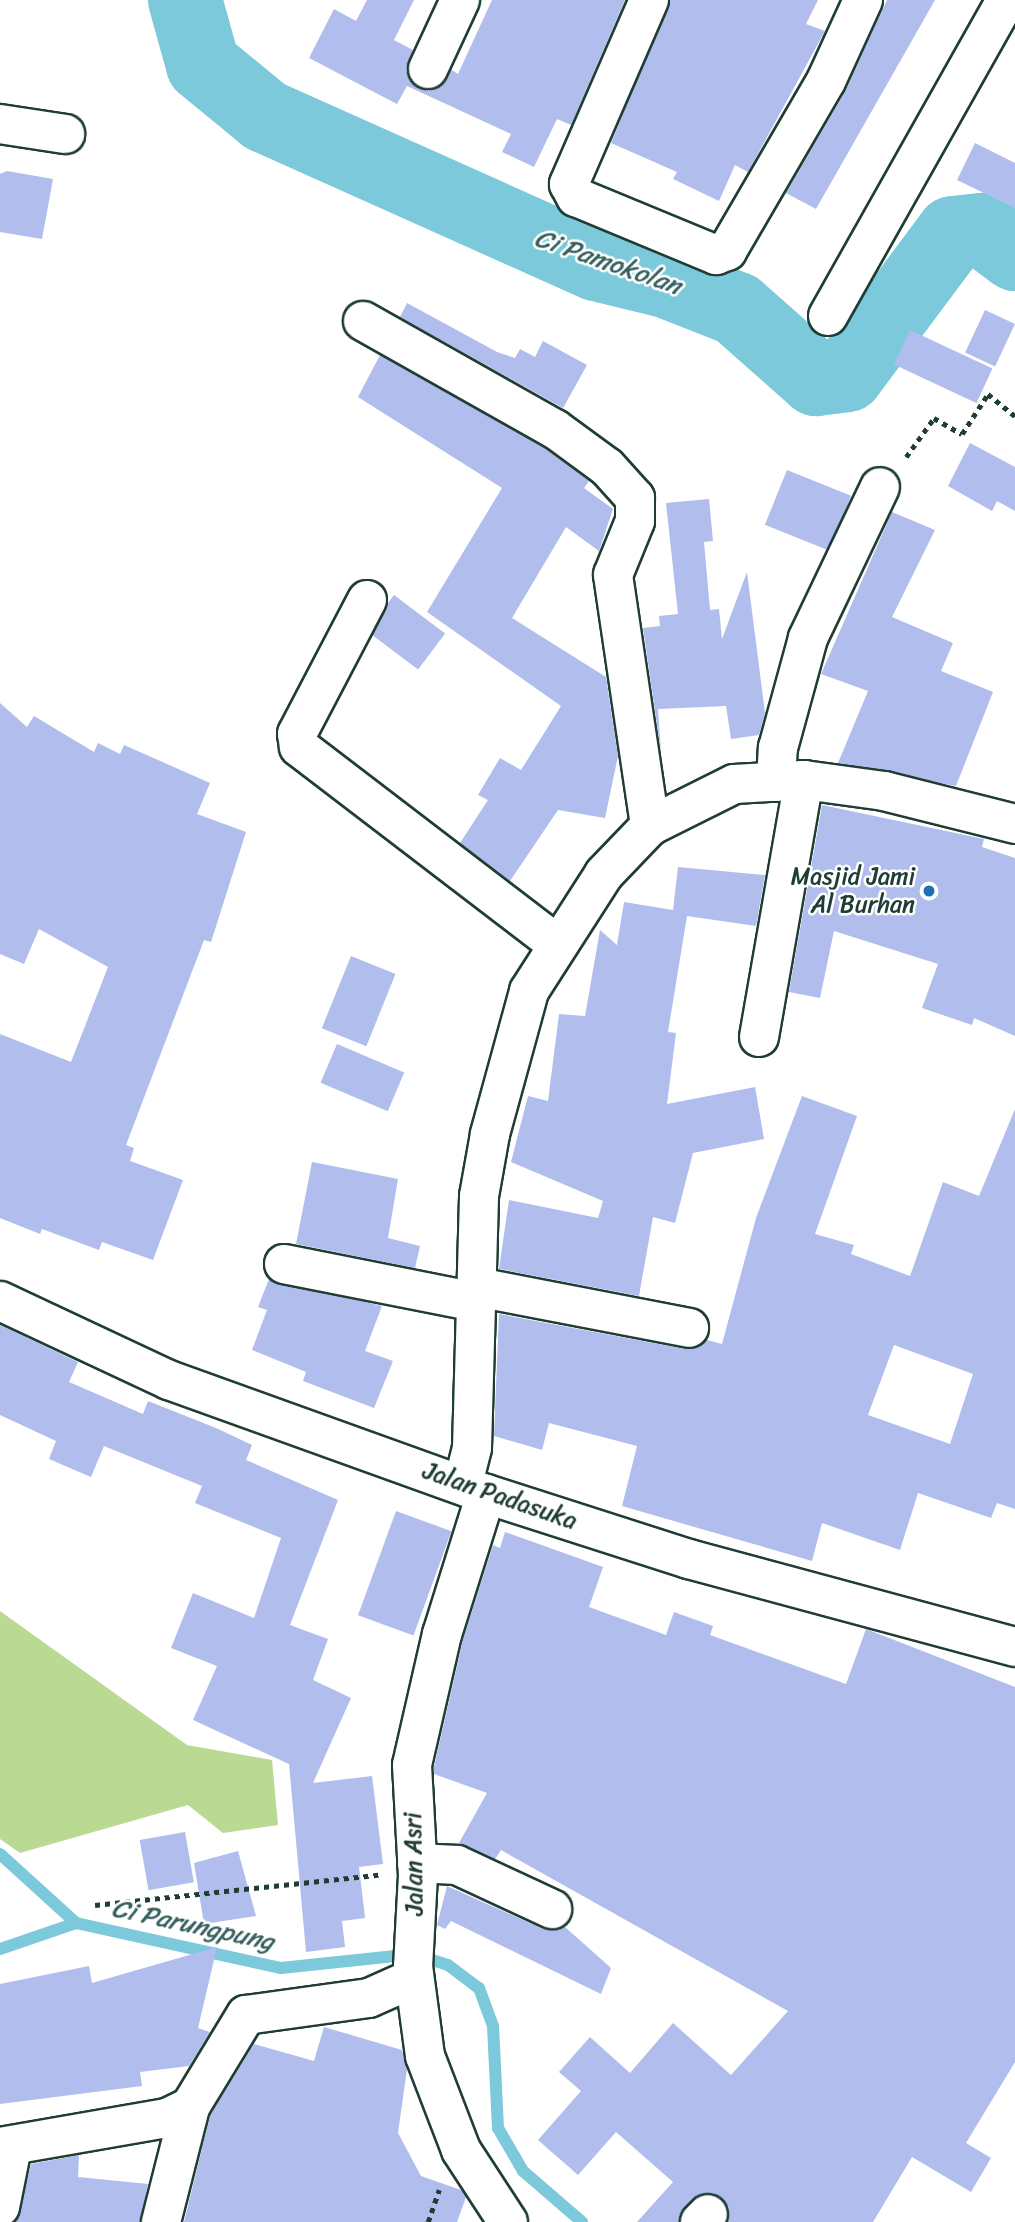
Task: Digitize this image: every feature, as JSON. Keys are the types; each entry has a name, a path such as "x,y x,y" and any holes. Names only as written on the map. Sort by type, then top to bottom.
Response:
{"street":[{"path":"428,69 460,0"},
{"path":"649,0 570,170 570,188 576,197 716,255 727,251 826,81 863,0"},
{"path":"828,316 1006,0"},
{"path":"0,124 65,134"},
{"path":"363,321 555,429 607,467 635,498 635,521 613,575 650,826"},
{"path":"759,1037 790,781 778,748 808,638 880,488"},
{"path":"367,600 297,734 299,747 555,943"},
{"name":"Jalan Asri","path":"508,2222 461,2150 425,2056 414,1957 417,1869 412,1765 423,1706 475,1489 472,1448 479,1196 490,1134 516,1027 555,943 604,874 650,826 734,784 790,781 884,792 1015,824"},
{"path":"284,1264 689,1328"},
{"name":"Jalan Padasuka","path":"0,1301 169,1380 475,1489 689,1559 1015,1647"},
{"path":"417,1869 457,1865 552,1909"},
{"path":"161,2222 190,2107 246,2015 369,1997 414,1957"},
{"path":"0,2207 6,2147 144,2126 190,2107"}],"path":[{"path":"880,488 934,418 962,434 988,394 1015,416"},
{"path":"95,1905 417,1869"}],"green space":[{"path":"0,1611 187,1745 272,1760 278,1825 223,1833 188,1805 20,1853 0,1839"}],"building":[{"path":"367,0 414,0 394,40 413,50 406,70 411,82 429,91 452,70 458,74 492,0 625,0 571,125 557,119 534,167 502,152 511,134 407,86 397,104 309,58 334,9 356,21"},
{"path":"670,0 818,0 806,24 825,31 748,172 735,165 719,201 673,179 677,172 611,143"},
{"path":"887,0 935,0 816,209 786,193 845,92"},
{"path":"975,143 1015,163 1015,208 957,180"},
{"path":"7,171 53,179 42,239 0,232 0,174"},
{"path":"407,303 497,352 515,358 520,349 535,357 543,341 587,365 563,408 400,317"},
{"path":"985,310 1015,324 995,367 965,353"},
{"path":"910,330 992,368 976,403 894,364"},
{"path":"380,355 543,447 589,481 584,488 613,509 599,551 566,527 512,618 606,677 618,756 605,818 558,810 510,881 460,843 488,800 478,795 500,758 521,770 561,706 427,612 502,488 358,397"},
{"path":"970,443 1015,467 1015,511 997,501 992,511 948,486"},
{"path":"787,470 851,496 829,551 765,525"},
{"path":"709,499 713,541 704,542 710,610 719,609 722,639 747,572 765,713 759,735 731,739 726,706 658,709 661,752 643,628 660,626 659,616 678,614 666,503"},
{"path":"892,512 935,530 892,617 953,643 941,671 993,692 956,786 838,763 868,691 821,674"},
{"path":"394,595 445,634 418,669 367,631"},
{"path":"0,703 27,727 34,716 94,752 98,743 120,754 124,745 210,783 197,814 246,832 211,942 204,940 126,1145 134,1148 130,1161 183,1180 153,1260 102,1242 99,1250 42,1229 40,1234 0,1218 0,1034 71,1062 108,967 39,929 24,964 0,954"},
{"path":"822,805 984,839 982,847 1015,858 1015,1036 974,1018 972,1025 922,1008 938,964 834,931 820,998 789,992"},
{"path":"678,867 765,875 756,926 687,916 668,1032 676,1033 667,1104 755,1087 764,1139 693,1153 675,1223 653,1217 639,1296 499,1269 509,1200 598,1218 603,1201 511,1162 528,1096 548,1101 559,1014 585,1016 600,930 617,945 624,902 673,910"},
{"path":"351,956 396,974 366,1046 322,1028"},
{"path":"337,1044 404,1073 388,1111 321,1083"},
{"path":"802,1096 857,1116 815,1234 854,1245 851,1254 910,1276 943,1182 979,1196 1015,1109 1015,1509 997,1503 991,1518 918,1493 900,1550 822,1523 812,1561 622,1506 637,1446 549,1423 542,1450 494,1436 499,1314 685,1349 707,1340 722,1344 756,1218","holes":["894,1345 973,1374 950,1444 868,1415"]},
{"path":"312,1162 398,1179 388,1238 420,1246 415,1268 296,1244"},
{"path":"269,1279 382,1306 365,1351 393,1361 374,1408 303,1381 306,1372 252,1350 267,1310 258,1307"},
{"path":"0,1325 78,1362 69,1382 143,1414 148,1401 216,1428 252,1445 246,1460 338,1500 290,1625 328,1639 313,1680 351,1698 313,1783 372,1776 383,1864 359,1867 365,1918 342,1921 345,1947 306,1952 289,1764 193,1720 217,1666 171,1648 193,1593 254,1618 281,1538 195,1503 202,1486 104,1446 91,1477 49,1459 56,1441 0,1415"},
{"path":"396,1511 451,1531 413,1635 358,1615"},
{"path":"505,1532 603,1567 589,1607 666,1635 674,1612 713,1626 710,1635 846,1684 866,1629 1015,1687 1015,2062 966,2143 991,2158 971,2192 912,2157 873,2222 728,2222 729,2208 713,2193 693,2199 679,2222 637,2222 673,2182 616,2132 578,2175 538,2140 581,2091 559,2072 590,2037 630,2073 673,2023 731,2075 788,2011 501,1850 495,1859 459,1843 487,1793 434,1774 434,1767 463,1640 493,1545 500,1548"},
{"path":"185,1832 194,1882 149,1890 140,1840"},
{"path":"238,1851 256,1916 204,1924 194,1863"},
{"path":"447,1886 543,1929 565,1927 611,1968 601,1994 451,1921 445,1929 437,1925"},
{"path":"217,1947 198,2028 210,2032 189,2066 140,2072 142,2086 0,2104 0,1984 89,1966 92,1983"},
{"path":"324,2027 402,2050 407,2069 398,2133 421,2176 461,2190 466,2197 457,2222 184,2222 210,2116 254,2044 314,2061"},
{"path":"79,2155 78,2177 148,2184 140,2222 16,2222 31,2164"}],"waterway":[{"name":"Ci Pamokolan","path":"185,0 203,65 265,116 596,264 666,281 737,309 816,379 847,375 953,233 983,230 1015,254"},
{"path":"0,1854 76,1923"},
{"name":"Ci Parungpung","path":"0,1949 76,1923 281,1968 414,1954 448,1965 479,1988 493,2026 498,2128 523,2171 582,2222"}],"place":[{"name":"Masjid Jami Al Burhan","path":"929,891"}]}
